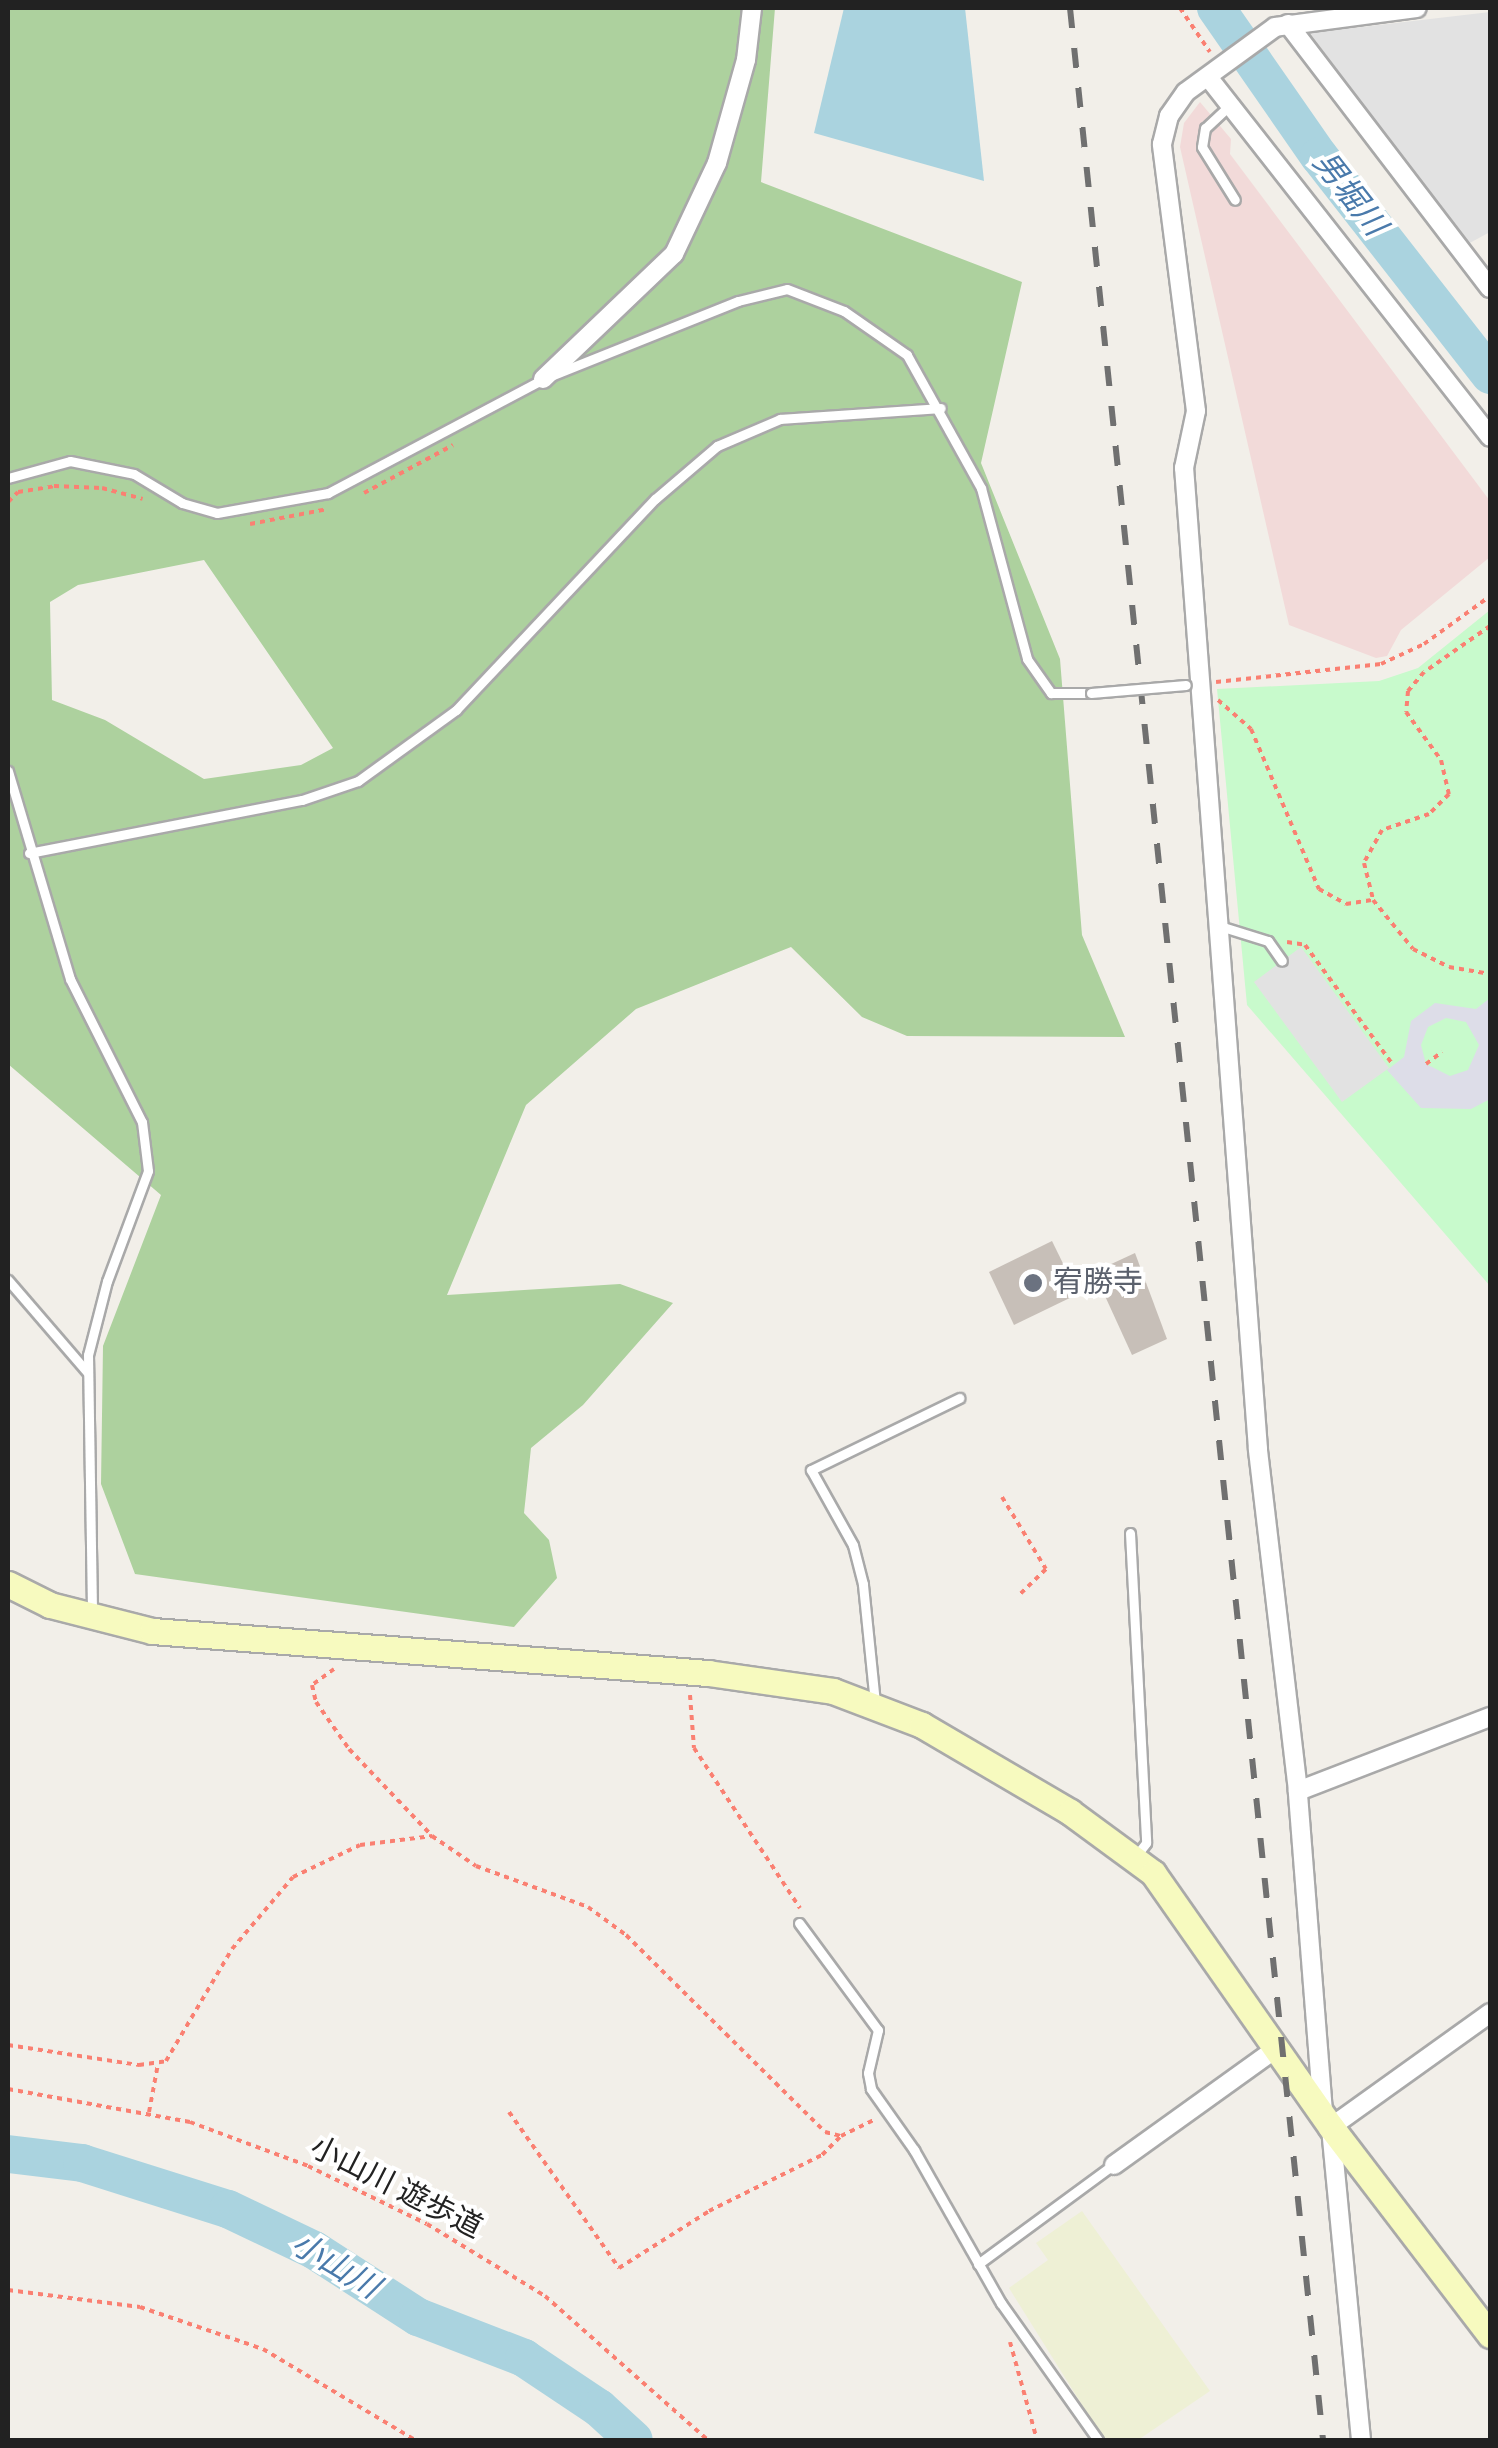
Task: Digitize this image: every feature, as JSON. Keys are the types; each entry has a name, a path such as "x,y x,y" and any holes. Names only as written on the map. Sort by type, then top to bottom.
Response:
{"street":[{"path":"543,379 674,254 717,163 746,60 752,8"},
{"path":"1362,2440 1327,2122 1298,1792 1258,1449 1223,927 1198,688 1184,468 1196,411 1162,144 1169,116 1219,69 1279,27 1417,8"},
{"path":"1279,27 1490,288"},
{"path":"1219,69 1230,105 1490,436"},
{"path":"8,1584 91,1616 152,1631 688,1672 833,1691 874,1703 938,1734 1136,1856 1327,2122 1490,2335"},
{"path":"1298,1792 1490,1717"},
{"path":"1327,2122 1490,2013"},
{"path":"1114,2165 1277,2048"}],"lane":[{"path":"1230,105 1205,128 1202,147 1235,200"},
{"path":"8,478 70,461 134,474 182,503 217,512 328,494 543,379 738,301 788,289 844,311 907,355 941,408 982,488 1026,660 1051,693 1198,688"},
{"path":"28,852 302,800 358,781 456,710 656,498 718,446 780,419 941,408"},
{"path":"8,771 28,852 70,979 142,1122 148,1171 107,1281 88,1374 91,1616"},
{"path":"1223,927 1268,941 1282,961"},
{"path":"8,1280 88,1374"},
{"path":"874,1703 863,1584 852,1544 811,1470 959,1398"},
{"path":"1130,1534 1146,1844 1136,1856"},
{"path":"799,1923 878,2030 868,2073 892,2116 1002,2303 1098,2440"},
{"path":"978,2264 1114,2165"}],"path":[{"path":"1180,8 1219,69"},
{"path":"351,498 470,435"},
{"path":"8,502 18,492 54,486 102,488 159,503"},
{"path":"236,521 255,524 334,506"},
{"path":"1198,688 1381,664 1424,644 1490,596"},
{"path":"1490,626 1424,672 1408,690 1406,712 1440,760 1449,794 1441,807 1395,820 1370,843 1364,863 1373,900 1396,933 1428,959 1490,974"},
{"path":"1198,688 1223,702 1251,730 1319,888 1346,904 1373,900"},
{"path":"1287,942 1306,945 1393,1066"},
{"path":"1426,1064 1442,1052"},
{"path":"1002,1497 1046,1569 1018,1596"},
{"path":"354,1648 347,1662 312,1685 316,1702 349,1749 432,1836 476,1866 549,1888 588,1907 667,1974 787,2098 825,2132 840,2136"},
{"path":"688,1672 694,1748 800,1904 799,1923"},
{"path":"8,2045 158,2064 176,2052 232,1949 292,1877 360,1845 432,1836"},
{"path":"149,2112 158,2064"},
{"name":"小山川 遊歩道","path":"8,2088 149,2112 308,2166 427,2224 545,2296 708,2440"},
{"path":"510,2112 619,2268 709,2211 822,2155 840,2136 892,2116"},
{"path":"8,2290 140,2307 263,2349 415,2440"},
{"path":"1002,2303 1037,2440"}],"shaded area":[{"path":"1490,12 1490,232 1466,245 1310,33"},
{"path":"1200,102 1231,139 1230,154 1490,501 1490,557 1401,630 1387,656 1376,658 1289,625 1180,147 1184,123"},
{"path":"1301,947 1389,1068 1342,1102 1254,982"},
{"path":"1490,998 1490,1099 1471,1109 1421,1108 1387,1070 1404,1057 1411,1021 1435,1003 1476,1009","holes":["1446,1018 1466,1022 1479,1045 1468,1070 1450,1076 1426,1064 1421,1045 1428,1027"]}],"green space":[{"path":"8,8 775,8 761,182 1022,282 981,463 1060,659 1082,935 1125,1037 907,1036 862,1017 791,947 636,1009 526,1105 447,1295 620,1284 673,1303 583,1405 531,1448 524,1513 549,1540 557,1578 514,1627 135,1574 101,1484 103,1346 161,1195 8,1064","holes":["204,560 333,748 301,765 204,779 105,720 52,700 50,602 78,585"]},
{"path":"1490,610 1490,1286 1247,1005 1217,689 1379,681 1418,668"},
{"path":"1082,2211 1210,2391 1138,2440 1104,2440 1009,2288 1048,2260 1036,2243"}],"water":[{"path":"844,8 965,8 984,181 814,133"}],"building":[{"name":"宥勝寺","path":"1052,1241 1078,1294 1014,1325 989,1272"},
{"path":"1135,1253 1167,1339 1132,1355 1094,1272"}],"waterway":[{"name":"男堀川","path":"1216,8 1319,156 1490,375"},
{"name":"小山川","path":"8,2154 82,2163 228,2209 314,2250 418,2317 524,2358 599,2408 634,2440"}],"railway":[{"path":"1070,8 1323,2440"}],"place":[{"name":"宥勝寺","path":"1033,1283"}]}
